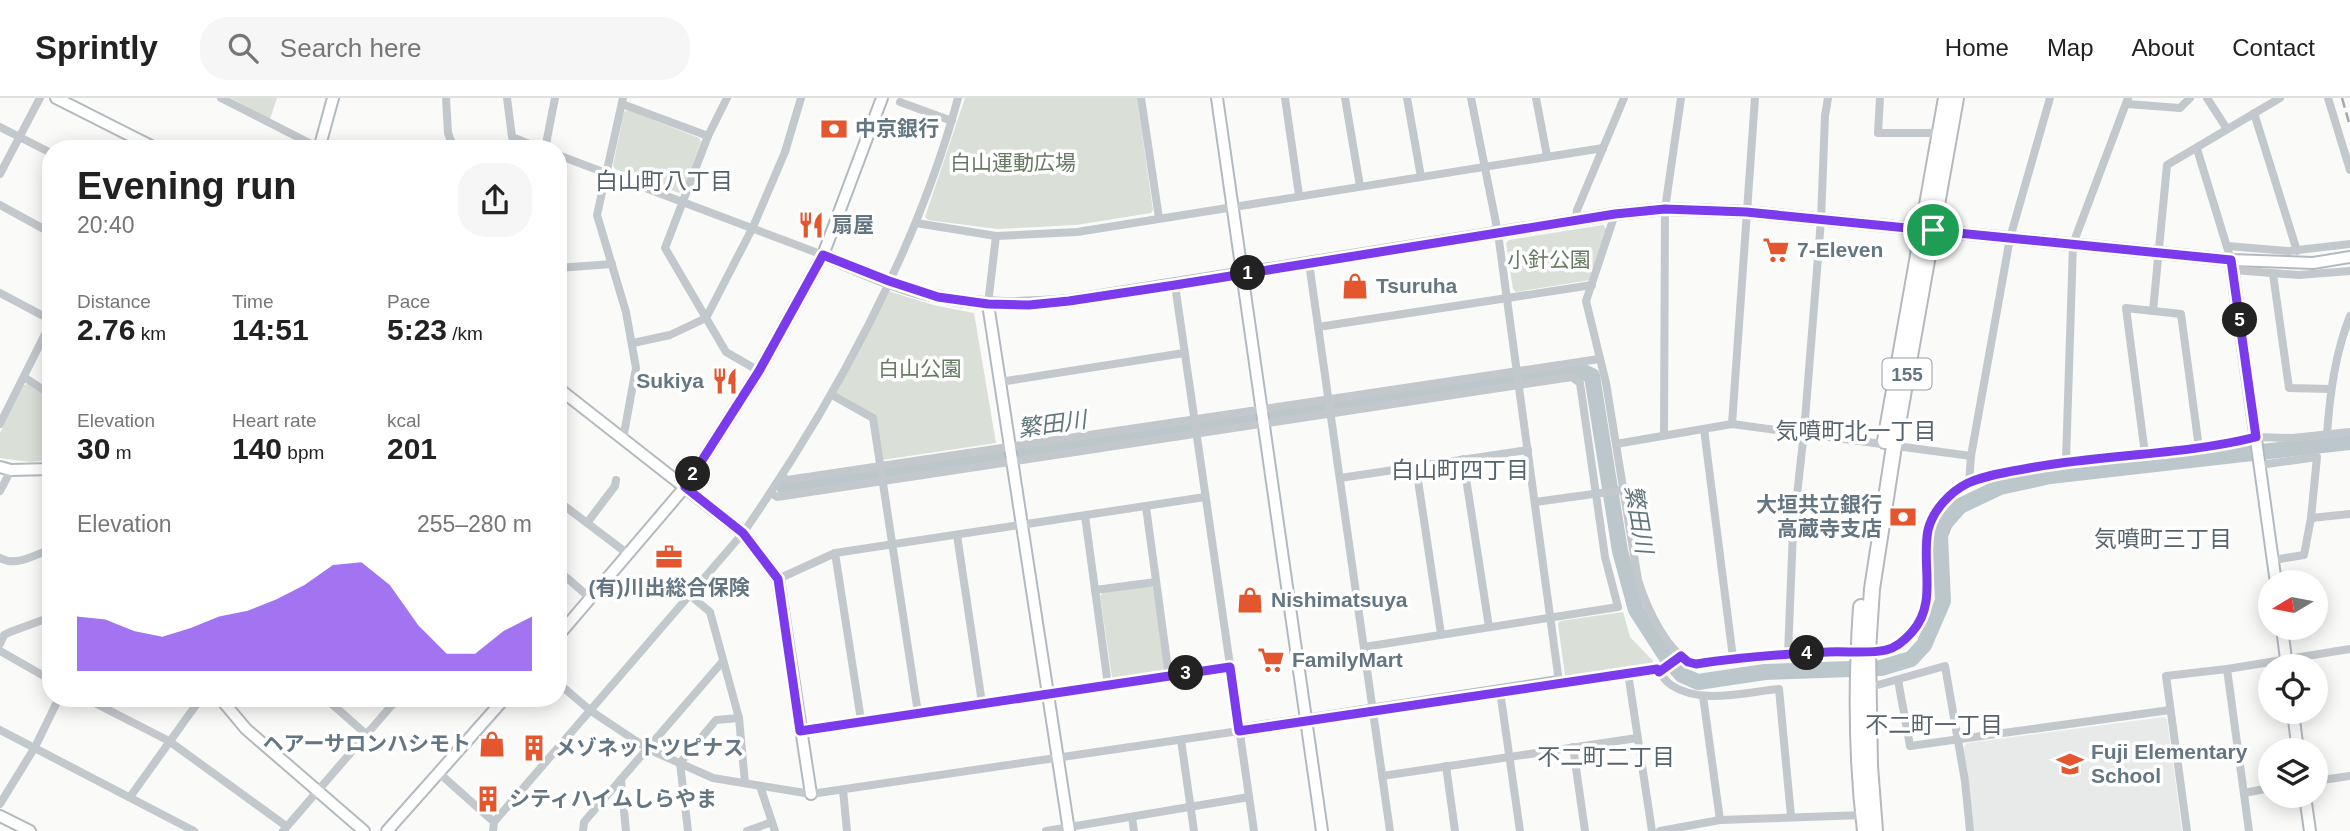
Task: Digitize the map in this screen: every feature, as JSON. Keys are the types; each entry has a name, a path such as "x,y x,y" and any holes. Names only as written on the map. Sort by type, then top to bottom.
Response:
{"highway":[{"name":"155","path":"1928,230 1946,98"},
{"name":"155","path":"1865,831 1859,766 1864,576 1928,230 1956,98"},
{"name":"155","path":"1863,688 1875,831"}],"street":[{"path":"0,174 40,98"},
{"path":"56,98 139,140"},
{"path":"322,140 333,98"},
{"path":"446,98 450,140"},
{"path":"507,98 512,137 520,140"},
{"path":"546,140 555,98"},
{"path":"727,98 708,136 665,248 726,352 759,371"},
{"path":"633,342 670,335 706,318 753,227 785,152 801,98"},
{"path":"567,625 685,487 759,371 823,255 882,98"},
{"path":"439,773 494,827 743,533 832,395 889,281 916,223 958,98"},
{"path":"1141,98 1159,218"},
{"path":"1217,98 1322,831"},
{"path":"1285,98 1299,195"},
{"path":"1345,98 1360,186"},
{"path":"1407,98 1421,177"},
{"path":"1471,98 1498,233 1559,682"},
{"path":"1536,98 1548,156"},
{"path":"1576,221 1577,210 1624,98"},
{"path":"1664,434 1665,209 1681,98"},
{"path":"1732,424 1755,98"},
{"path":"1788,654 1793,531 1804,432 1828,98"},
{"path":"1880,98 1878,134 1940,133"},
{"path":"1969,483 1971,456 2010,238 2050,98"},
{"path":"2066,461 2073,244 2127,101 2180,108 2190,98"},
{"path":"2207,98 2227,130"},
{"path":"2153,311 2167,165 2280,98"},
{"path":"2328,98 2350,170"},
{"path":"223,99 304,140"},
{"path":"623,439 636,368 633,342 597,215 623,101 708,136"},
{"path":"900,102 951,121"},
{"path":"2254,113 2297,251"},
{"path":"0,127 42,149"},
{"path":"916,223 996,236 1077,232 1603,148"},
{"path":"2197,149 2232,265 2274,570"},
{"path":"567,158 889,281 938,297 988,304 1029,305 1069,301 1615,214 1665,209 1746,212 2158,253 2273,274 2350,271"},
{"path":"0,205 42,228"},
{"path":"1615,214 1586,301 1606,383 1632,551 1645,602 1657,624 1688,662 1696,664 1733,658 1886,650 1903,642 1916,628 1924,611 1928,590 1928,530 1936,512 1950,496 1969,483 2016,470 2066,461 2199,448 2256,437 2292,438 2350,432"},
{"path":"996,236 988,304 1068,829"},
{"path":"2227,246 2297,251 2350,244"},
{"path":"2232,265 2313,262 2350,257"},
{"path":"1309,263 1390,831"},
{"path":"567,267 612,264"},
{"path":"2273,274 2289,388 2330,390"},
{"path":"1175,285 1254,831"},
{"path":"1318,327 1592,285"},
{"path":"0,293 42,316"},
{"path":"2145,454 2126,308 2180,314 2199,448"},
{"path":"2327,434 2330,390 2341,338 2350,316"},
{"path":"0,424 42,339"},
{"path":"1000,382 1184,353"},
{"path":"782,476 787,480 1599,359"},
{"path":"24,376 42,389"},
{"path":"771,493 777,497 1572,377 1580,383 1605,557 1618,607 1363,647"},
{"path":"567,395 743,533 778,579 811,794"},
{"path":"832,395 873,418 918,713"},
{"path":"1616,444 1732,424 1971,456"},
{"path":"1704,429 1733,658"},
{"path":"1340,478 1528,450"},
{"path":"2260,465 2318,457 2304,555 2273,560"},
{"path":"1463,459 1489,627"},
{"path":"1416,467 1441,635"},
{"path":"0,491 5,468 42,469"},
{"path":"587,523 615,486 616,480"},
{"path":"1535,502 1623,490"},
{"path":"778,579 835,553 1205,497"},
{"path":"1146,507 1169,676"},
{"path":"567,508 628,554"},
{"path":"2311,518 2350,514"},
{"path":"1085,516 1108,685"},
{"path":"957,535 982,703"},
{"path":"0,558 15,562 42,553"},
{"path":"835,553 861,720"},
{"path":"567,578 590,598"},
{"path":"1095,590 1156,582"},
{"path":"691,596 710,612 739,718 745,783"},
{"path":"0,644 4,635 42,620"},
{"path":"2328,654 2350,649"},
{"path":"0,651 42,675"},
{"path":"1659,672 1681,656"},
{"path":"583,831 584,821 723,661"},
{"path":"1863,688 1945,666 1965,781 1970,831"},
{"path":"2187,831 2166,676 2258,666"},
{"path":"800,731 1230,667"},
{"path":"567,691 591,711 648,748 713,778 811,794 1657,669 1668,684 1687,694 1703,696 1779,689 1791,816"},
{"path":"2227,669 2249,831"},
{"path":"1628,673 1652,831"},
{"path":"1898,680 1910,746 2170,710"},
{"path":"1500,691 1520,831"},
{"path":"1703,696 1720,820"},
{"path":"0,804 35,747 55,707"},
{"path":"103,707 169,741 285,829 390,707"},
{"path":"130,797 194,707"},
{"path":"227,707 246,729 364,831"},
{"path":"335,707 367,735"},
{"path":"387,831 497,707"},
{"path":"688,831 680,763 716,720 739,718"},
{"path":"0,730 194,831"},
{"path":"1382,776 1637,738"},
{"path":"1181,740 1194,831"},
{"path":"1573,747 1586,831"},
{"path":"1446,766 1455,831"},
{"path":"2328,779 2350,776"},
{"path":"621,780 626,831"},
{"path":"760,786 775,831"},
{"path":"843,790 847,831"},
{"path":"2244,793 2258,790"},
{"path":"1046,831 1249,797"},
{"path":"2306,808 2309,831"},
{"path":"1660,831 1720,820 1863,815"},
{"path":"0,816 30,831"},
{"path":"1132,817 1134,831"},
{"path":"747,831 772,822"}],"shaded area":[{"name":"Fuji Elementary School","path":"2164,717 2167,719 2182,831 1974,831 1963,748 1967,743"}],"green space":[{"path":"231,98 277,98 270,119"},
{"name":"白山運動広場","path":"965,98 1137,98 1153,210 1151,213 1076,225 997,229 928,220 925,217"},
{"path":"628,110 699,138 701,142 683,191 679,193 615,169 613,165 624,112"},
{"name":"小針公園","path":"1603,225 1607,230 1590,280 1516,292 1513,289 1506,243 1509,240"},
{"name":"白山公園","path":"888,291 933,305 974,313 996,443 882,460 875,415 835,393"},
{"path":"28,384 42,394 42,461 0,458 0,433 24,385"},
{"path":"1150,585 1153,588 1165,669 1162,672 1115,679 1112,677 1100,596 1103,592"},
{"path":"1623,612 1630,637 1653,661 1652,665 1568,678 1565,675 1558,624 1560,621"}],"waterway":[{"name":"繁田川","path":"784,487 1577,369 1592,376 1620,551 1636,610 1667,658 1682,675 1698,682 1765,672 1881,668 1911,659 1924,645 1943,601 1940,536 1945,523 1960,506 2000,487 2050,476 2350,442"}],"railway":[{"path":"2342,98 2350,126"}],"place":[{"name":"中京銀行","path":"834,129"},
{"name":"扇屋","path":"811,225"},
{"name":"7-Eleven","path":"1776,250"},
{"name":"Tsuruha","path":"1355,286"},
{"name":"Sukiya","path":"725,381"},
{"name":"大垣共立銀行 高蔵寺支店","path":"1903,517"},
{"name":"(有)川出総合保険","path":"669,557"},
{"name":"Nishimatsuya","path":"1250,600"},
{"name":"FamilyMart","path":"1271,660"},
{"name":"ヘアーサロンハシモト","path":"492,744"},
{"name":"メゾネットツピナス","path":"534,748"},
{"name":"Fuji Elementary School","path":"2070,764"},
{"name":"シティハイムしらやま","path":"488,799"}],"district":[{"name":"白山町八丁目","path":"664,181"},
{"name":"気噴町北一丁目","path":"1856,431"},
{"name":"白山町四丁目","path":"1460,470"},
{"name":"気噴町三丁目","path":"2163,539"},
{"name":"不二町一丁目","path":"1934,725"},
{"name":"不二町二丁目","path":"1606,757"}],"route":[{"path":"1665,209 1746,212 1933,230 2231,260 2256,437 2199,448 2066,461 2016,470 1969,483 1950,496 1936,512 1928,530 1928,590 1924,611 1916,628 1903,642 1886,650 1733,658 1696,664 1681,656 1659,672 1657,669 1559,682 1239,731 1230,667 800,731 778,579 743,533 685,487 759,371 823,255 938,297 988,304 1029,305 1175,285 1615,214 1665,209"}]}
